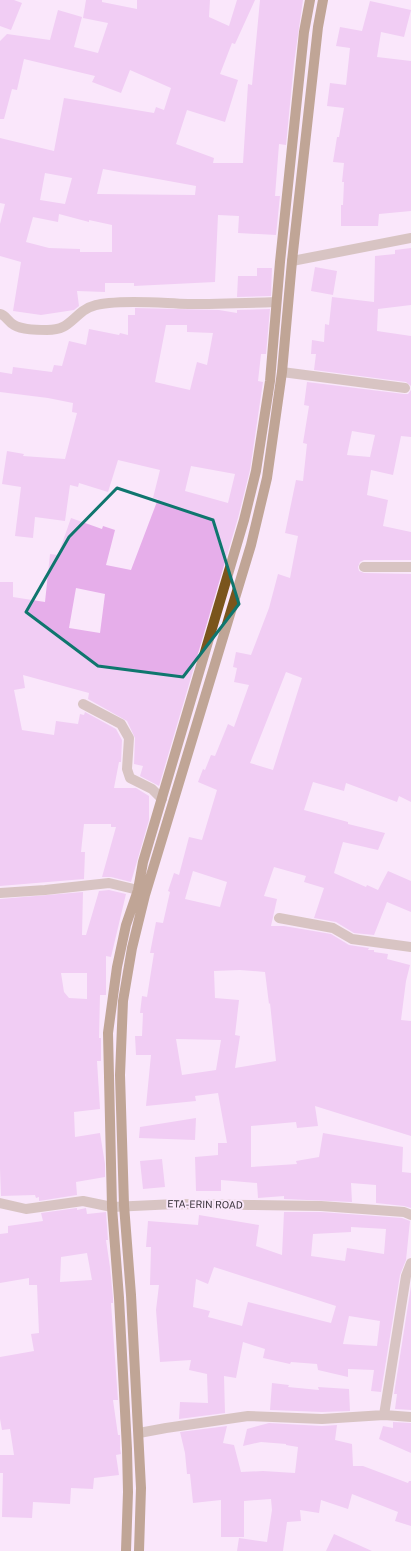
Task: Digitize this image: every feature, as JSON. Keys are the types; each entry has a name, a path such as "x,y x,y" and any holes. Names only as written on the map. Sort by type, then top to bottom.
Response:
{"main road":[{"path":"126,1551 128,1492 127,1449 119,1298 112,1207 108,1033 117,967 126,925 138,890 144,862 162,799 244,520 256,471 270,381 276,302 304,32 310,0"},
{"path":"138,1551 141,1488 131,1295 124,1206 120,1075 123,1001 132,948 145,895 251,545 267,478 282,372 292,261 318,27 323,0"}],"street":[{"path":"292,261 411,238"},
{"path":"0,314 4,315 12,323 19,327 47,330 61,328 72,322 84,311 94,306 111,303 143,301 186,304 276,302"},
{"path":"282,372 405,388"},
{"path":"364,567 411,567"},
{"path":"83,704 121,724 129,738 126,770 130,778 152,789 162,799"},
{"path":"0,893 109,883 138,890"},
{"path":"279,918 333,928 352,939 411,947"},
{"name":"ETA-ERIN ROAD","path":"0,1203 26,1209 83,1201 112,1207 176,1204 321,1206 404,1212 411,1215"},
{"path":"384,1415 406,1276 411,1263"},
{"path":"138,1433 248,1416 322,1419 384,1415 411,1417"}],"highlighted area":[{"path":"117,488 213,520 239,604 183,677 98,666 26,612 69,537"}],"building":[{"path":"0,0 14,0 22,3 11,30 0,26"},
{"path":"86,0 102,0 102,2 137,9 137,0 210,0 209,17 229,26 237,0 255,0 235,44 232,43 220,74 238,80 225,122 187,110 176,144 214,158 213,163 243,163 248,84 252,85 260,0 303,0 294,63 286,145 279,144 275,196 280,196 276,235 238,233 239,216 218,215 215,282 134,286 134,283 105,283 105,292 77,291 79,306 74,310 41,315 13,311 21,262 0,256 0,224 5,204 0,203 0,138 54,151 64,98 154,113 156,107 164,110 171,88 130,70 121,93 92,82 95,76 24,59 17,90 12,89 4,119 0,119 0,41 7,34 50,40 58,10 82,17 74,47 98,53 108,23 83,18","holes":["103,169 196,186 195,195 97,194","45,173 72,178 65,204 40,200","59,214 89,222 89,220 112,225 112,252 80,252 80,249 49,248 26,242 33,217 58,222"]},
{"path":"370,1 411,10 404,37 381,32 377,57 411,61 411,211 379,214 378,226 341,226 344,163 333,162 344,108 327,106 330,83 346,85 350,48 336,46 340,27 362,31"},
{"path":"411,248 411,305 378,309 377,331 411,336 411,386 406,382 314,370 316,354 311,354 312,340 324,342 325,324 329,325 332,297 374,302 375,256 395,254 395,250"},
{"path":"315,267 337,271 333,295 311,291"},
{"path":"257,268 272,268 271,296 237,297 238,276 257,276"},
{"path":"135,308 219,310 237,313 237,310 270,309 266,354 261,354 258,381 263,382 250,470 238,518 159,786 140,776 143,766 134,764 135,738 127,721 88,699 89,693 23,675 25,688 14,690 22,730 54,735 56,721 78,724 80,714 84,715 85,712 116,729 122,740 121,762 119,762 114,788 136,788 149,796 149,820 131,882 111,877 102,877 116,827 111,827 111,824 84,824 81,852 85,852 84,879 0,886 0,582 13,582 13,597 45,602 50,554 58,555 71,518 102,529 103,526 115,530 106,565 131,570 158,499 153,498 160,470 118,460 108,492 79,483 78,487 70,485 65,521 35,517 33,538 15,536 21,487 2,484 7,451 24,454 23,456 65,459 77,413 72,412 73,403 48,398 0,392 0,372 12,374 13,367 52,372 54,365 62,366 69,341 86,345 89,329 119,335 120,333 128,335 128,315 135,315","holes":["166,325 187,325 187,332 213,333 207,365 197,362 190,390 155,382","191,466 235,474 228,503 185,491","76,588 105,594 100,633 69,628"]},
{"path":"307,382 404,394 408,394 411,390 411,437 401,436 393,475 371,470 367,495 388,500 383,526 411,532 411,560 364,560 360,562 358,567 359,571 364,573 411,574 411,802 399,796 397,802 346,783 344,791 313,782 304,810 348,822 348,824 385,833 378,850 343,842 334,873 366,887 367,885 378,890 388,871 411,881 411,912 387,902 374,935 354,933 336,922 314,918 324,888 304,882 306,876 274,867 264,896 277,899 271,926 284,926 331,934 349,945 369,948 368,950 374,950 374,952 388,954 387,959 410,965 406,981 401,1020 411,1021 411,1136 315,1106 318,1126 297,1128 296,1122 251,1126 251,1167 297,1164 296,1161 319,1157 323,1133 403,1147 402,1172 411,1173 411,1208 376,1203 376,1185 351,1183 352,1202 284,1199 284,1196 258,1198 257,1183 221,1180 221,1191 196,1191 195,1157 218,1155 218,1143 227,1143 218,1093 195,1096 196,1101 146,1106 151,1055 136,1055 135,1036 142,1036 143,1013 140,1013 142,996 147,997 154,953 150,953 156,922 163,923 170,892 168,891 174,873 179,875 189,837 202,840 217,790 198,782 211,755 215,756 228,724 234,727 249,685 234,682 237,668 233,667 236,652 251,655 269,608 278,574 290,578 298,536 285,533 296,480 303,481 307,444 303,443 309,406 304,405","holes":["352,431 375,435 370,457 347,455","286,672 302,678 273,770 250,763","193,871 227,882 220,907 185,899","240,970 265,972 276,1061 235,1068 240,1036 235,1035 239,1000 215,998 214,971","176,1039 221,1040 216,1070 182,1075"]},
{"path":"109,890 126,894 111,957 106,956 106,995 100,995 99,1038 101,1038 101,1061 97,1061 100,1109 74,1112 75,1137 100,1133 105,1164 105,1177 76,1182 77,1195 39,1201 39,1197 36,1198 35,1195 1,1196 0,899 83,892 82,935 86,935 99,891","holes":["61,973 87,973 87,999 69,998 64,992"]},
{"path":"196,1118 195,1140 139,1138 140,1127"},
{"path":"162,1159 165,1187 143,1189 140,1161"},
{"path":"77,1208 77,1210 86,1208 87,1214 106,1212 108,1240 106,1240 113,1298 113,1303 111,1303 118,1400 113,1400 118,1435 120,1435 121,1454 116,1455 119,1475 94,1478 93,1489 71,1488 70,1504 33,1502 32,1518 2,1517 3,1473 0,1473 0,1455 14,1455 10,1429 2,1430 0,1419 0,1357 34,1351 31,1334 39,1333 37,1285 29,1285 29,1278 0,1283 0,1234 8,1233 8,1226 43,1221 41,1213","holes":["87,1253 92,1280 60,1282 61,1257"]},
{"path":"284,1212 321,1212 402,1218 410,1221 406,1260 400,1275 381,1392 371,1391 374,1370 348,1369 348,1377 318,1370 317,1364 291,1362 290,1364 263,1358 265,1349 243,1342 236,1378 224,1376 225,1413 179,1419 180,1402 208,1403 207,1374 189,1370 191,1360 160,1362 156,1310 159,1285 150,1285 151,1247 146,1247 148,1221 198,1225 199,1215 259,1225 256,1246 282,1255","holes":["351,1227 386,1229 384,1254 347,1248 345,1261 311,1256 313,1234 351,1232","214,1267 336,1306 331,1323 248,1302 242,1326 208,1317 210,1311 193,1307 196,1279 208,1284","349,1316 380,1321 377,1346 343,1344"]},
{"path":"411,1286 411,1410 395,1409 397,1394 394,1394"},
{"path":"272,1383 289,1385 288,1387 319,1390 318,1387 349,1389 350,1411 322,1412 270,1410"},
{"path":"393,1422 411,1423 411,1453 379,1439 383,1426 393,1428"},
{"path":"269,1423 322,1426 337,1425 335,1440 352,1444 353,1466 363,1466 408,1483 411,1481 411,1526 395,1521 398,1512 352,1494 348,1509 321,1500 319,1513 300,1510 301,1521 287,1522 283,1551 237,1551 239,1538 267,1542 272,1510 271,1499 244,1501 244,1537 221,1537 221,1500 193,1503 190,1474 187,1474 185,1453 180,1432 227,1426 223,1443 234,1445 241,1472 263,1471 295,1473 298,1447 286,1444 261,1442 243,1446 247,1429"},
{"path":"334,1534 372,1551 326,1551"}]}
